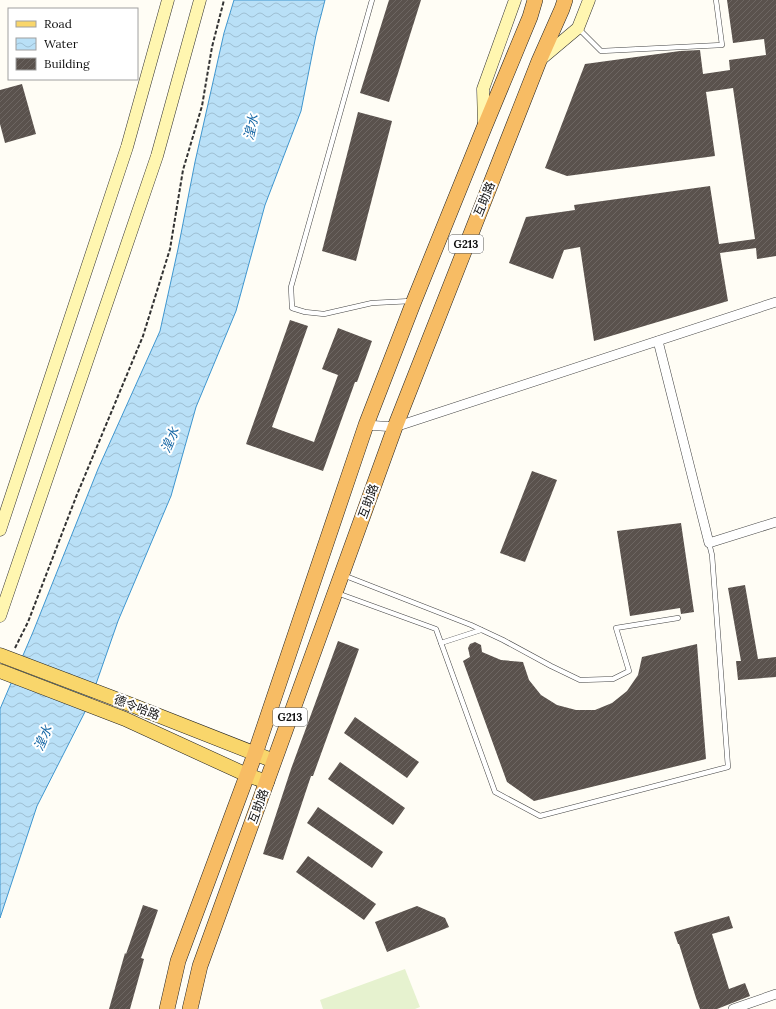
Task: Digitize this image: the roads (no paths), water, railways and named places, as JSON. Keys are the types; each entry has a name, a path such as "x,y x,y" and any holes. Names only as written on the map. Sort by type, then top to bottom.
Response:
{"highway":[{"name":"互助路","path":"167,1009 178,961 255,754 366,426 414,301 530,17 535,0"},
{"name":"互助路","path":"190,1009 200,966 395,427 539,60 565,0"}],"main road":[{"path":"0,530 127,146 168,0"},
{"path":"0,616 157,156 200,0"},
{"path":"484,128 483,89 516,0"},
{"path":"539,60 578,28 589,0"},
{"name":"德令哈路","path":"9,656 274,761"},
{"name":"德令哈路","path":"3,672 125,719 247,775 267,782"}],"street":[{"path":"366,426 395,427 776,302"},
{"path":"658,341 709,543 776,522"},
{"path":"733,1009 776,994"}],"lane":[{"path":"372,0 292,287 292,308 305,312 324,314 372,303 414,301"},
{"path":"578,28 601,51 722,45 716,0"},
{"path":"335,593 436,629 495,792 540,816 728,767 712,555 709,543"},
{"path":"342,575 471,625 580,680 613,679 629,671 616,628 678,618"},
{"path":"441,643 481,630"}],"water":[{"name":"湟水","path":"234,0 325,0 316,35 301,111 265,205 236,311 196,407 171,496 118,621 89,704 37,806 0,918 0,709 33,632 98,469 160,331 195,162 224,33"}]}
